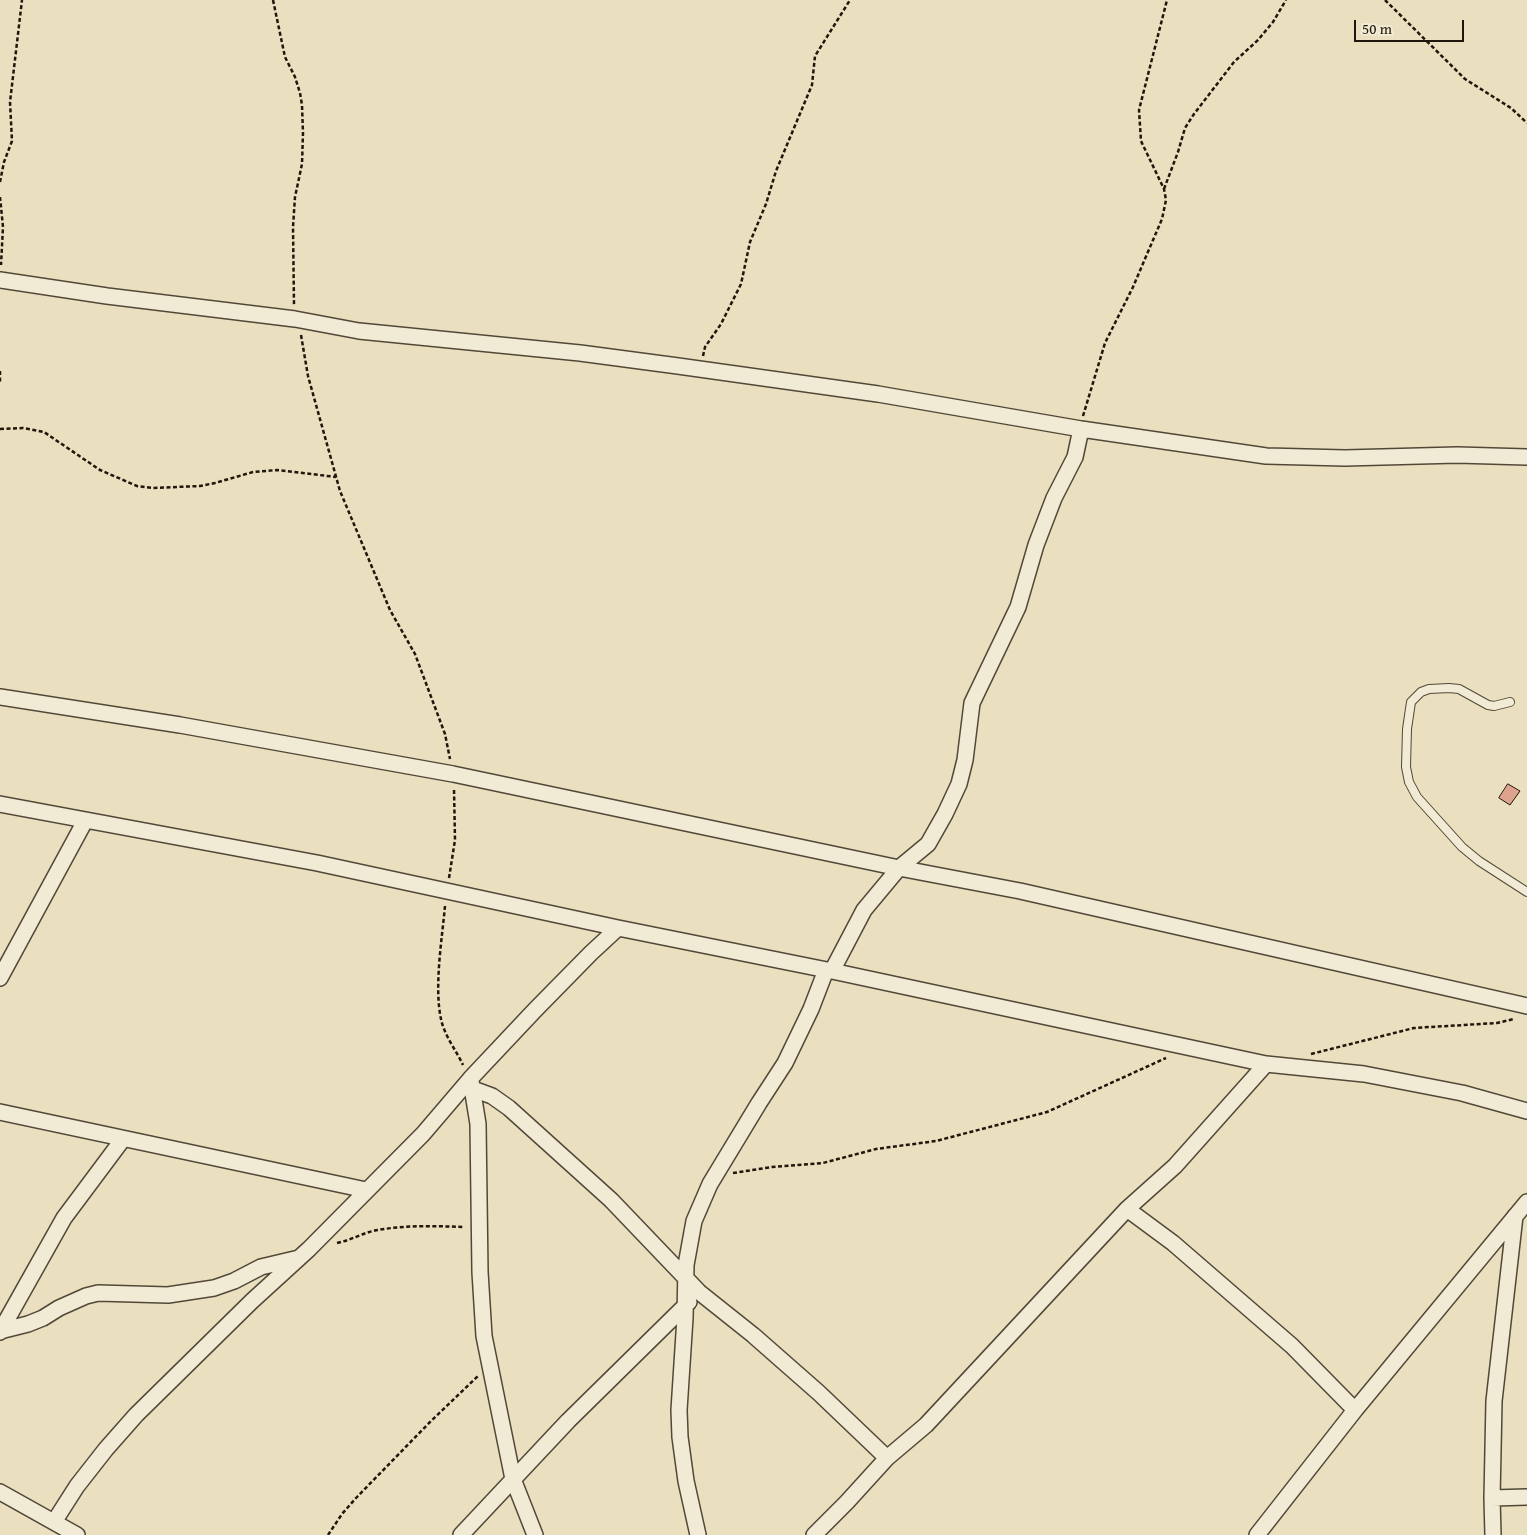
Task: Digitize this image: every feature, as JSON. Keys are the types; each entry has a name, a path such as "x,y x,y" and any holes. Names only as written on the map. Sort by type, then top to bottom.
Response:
{"street":[{"path":"0,273 107,296 295,319 359,331 580,353 700,369 878,394 1081,429 1266,456 1345,458 1457,455 1527,457"},
{"path":"698,1535 686,1481 680,1437 679,1410 685,1278 689,1243 694,1221 710,1184 758,1103 785,1063 829,970 864,910 899,868 928,844 945,814 958,784 965,760 972,703 1018,607 1036,545 1054,498 1075,458 1081,429"},
{"path":"0,697 180,725 454,774 899,868 1020,891 1523,1012"},
{"path":"0,804 317,862 618,928 829,970 1266,1064 1364,1074 1462,1093 1527,1111"},
{"path":"0,978 86,821"},
{"path":"54,1522 77,1486 136,1415 252,1301 301,1258 472,1084 591,953 618,928"},
{"path":"814,1535 847,1502 886,1458 926,1425 1127,1209 1175,1166 1266,1064"},
{"path":"472,1084 478,1124 479,1228 484,1336 513,1479 535,1535"},
{"path":"472,1084 509,1108 611,1200 699,1292 768,1348 819,1393 886,1458"},
{"path":"0,1112 366,1190"},
{"path":"0,1331 64,1218 123,1139"},
{"path":"1257,1535 1355,1410 1527,1202"},
{"path":"1127,1209 1173,1243 1292,1346 1355,1410"},
{"path":"1493,1535 1494,1401 1515,1216"},
{"path":"0,1331 28,1324 86,1296 98,1293 168,1295 214,1288 234,1282 261,1267 301,1258"},
{"path":"461,1535 513,1479 699,1292"},
{"path":"0,1492 77,1535"},
{"path":"1492,1498 1527,1497"}],"lane":[{"path":"1510,702 1494,706 1488,705 1459,689 1440,688 1420,692 1411,702 1407,729 1406,768 1409,782 1417,797 1462,847 1478,861 1527,892"}],"path":[{"path":"0,182 4,162 12,141 10,102 22,0"},
{"path":"273,0 285,56 298,85 302,105 302,164 295,196 293,285 295,319 301,335 308,376 340,491 390,610 415,654 445,734 454,774 455,840 447,890 439,1007 441,1021 472,1084"},
{"path":"700,369 705,347 722,324 741,284 750,242 766,204 776,171 812,85 815,56 850,0"},
{"path":"1081,429 1088,395 1105,343 1133,287 1162,219 1166,200 1164,189 1140,141 1139,110 1167,0"},
{"path":"1164,189 1186,128 1194,114 1234,62 1258,40 1273,22 1286,0"},
{"path":"1385,0 1464,79 1506,105 1527,123"},
{"path":"0,197 3,227 0,273"},
{"path":"0,372 0,384"},
{"path":"0,429 23,428 44,432 100,470 137,486 152,488 200,486 253,472 277,470 336,477"},
{"path":"1307,1055 1414,1028 1497,1022 1523,1012"},
{"path":"716,1174 772,1167 823,1164 876,1149 936,1141 1047,1112 1167,1058 1187,1047"},
{"path":"333,1243 347,1241 375,1230 398,1227 479,1228"},
{"path":"328,1535 342,1514 356,1498 490,1364"}],"building":[{"path":"1508,784 1520,791 1510,805 1499,798"}]}
